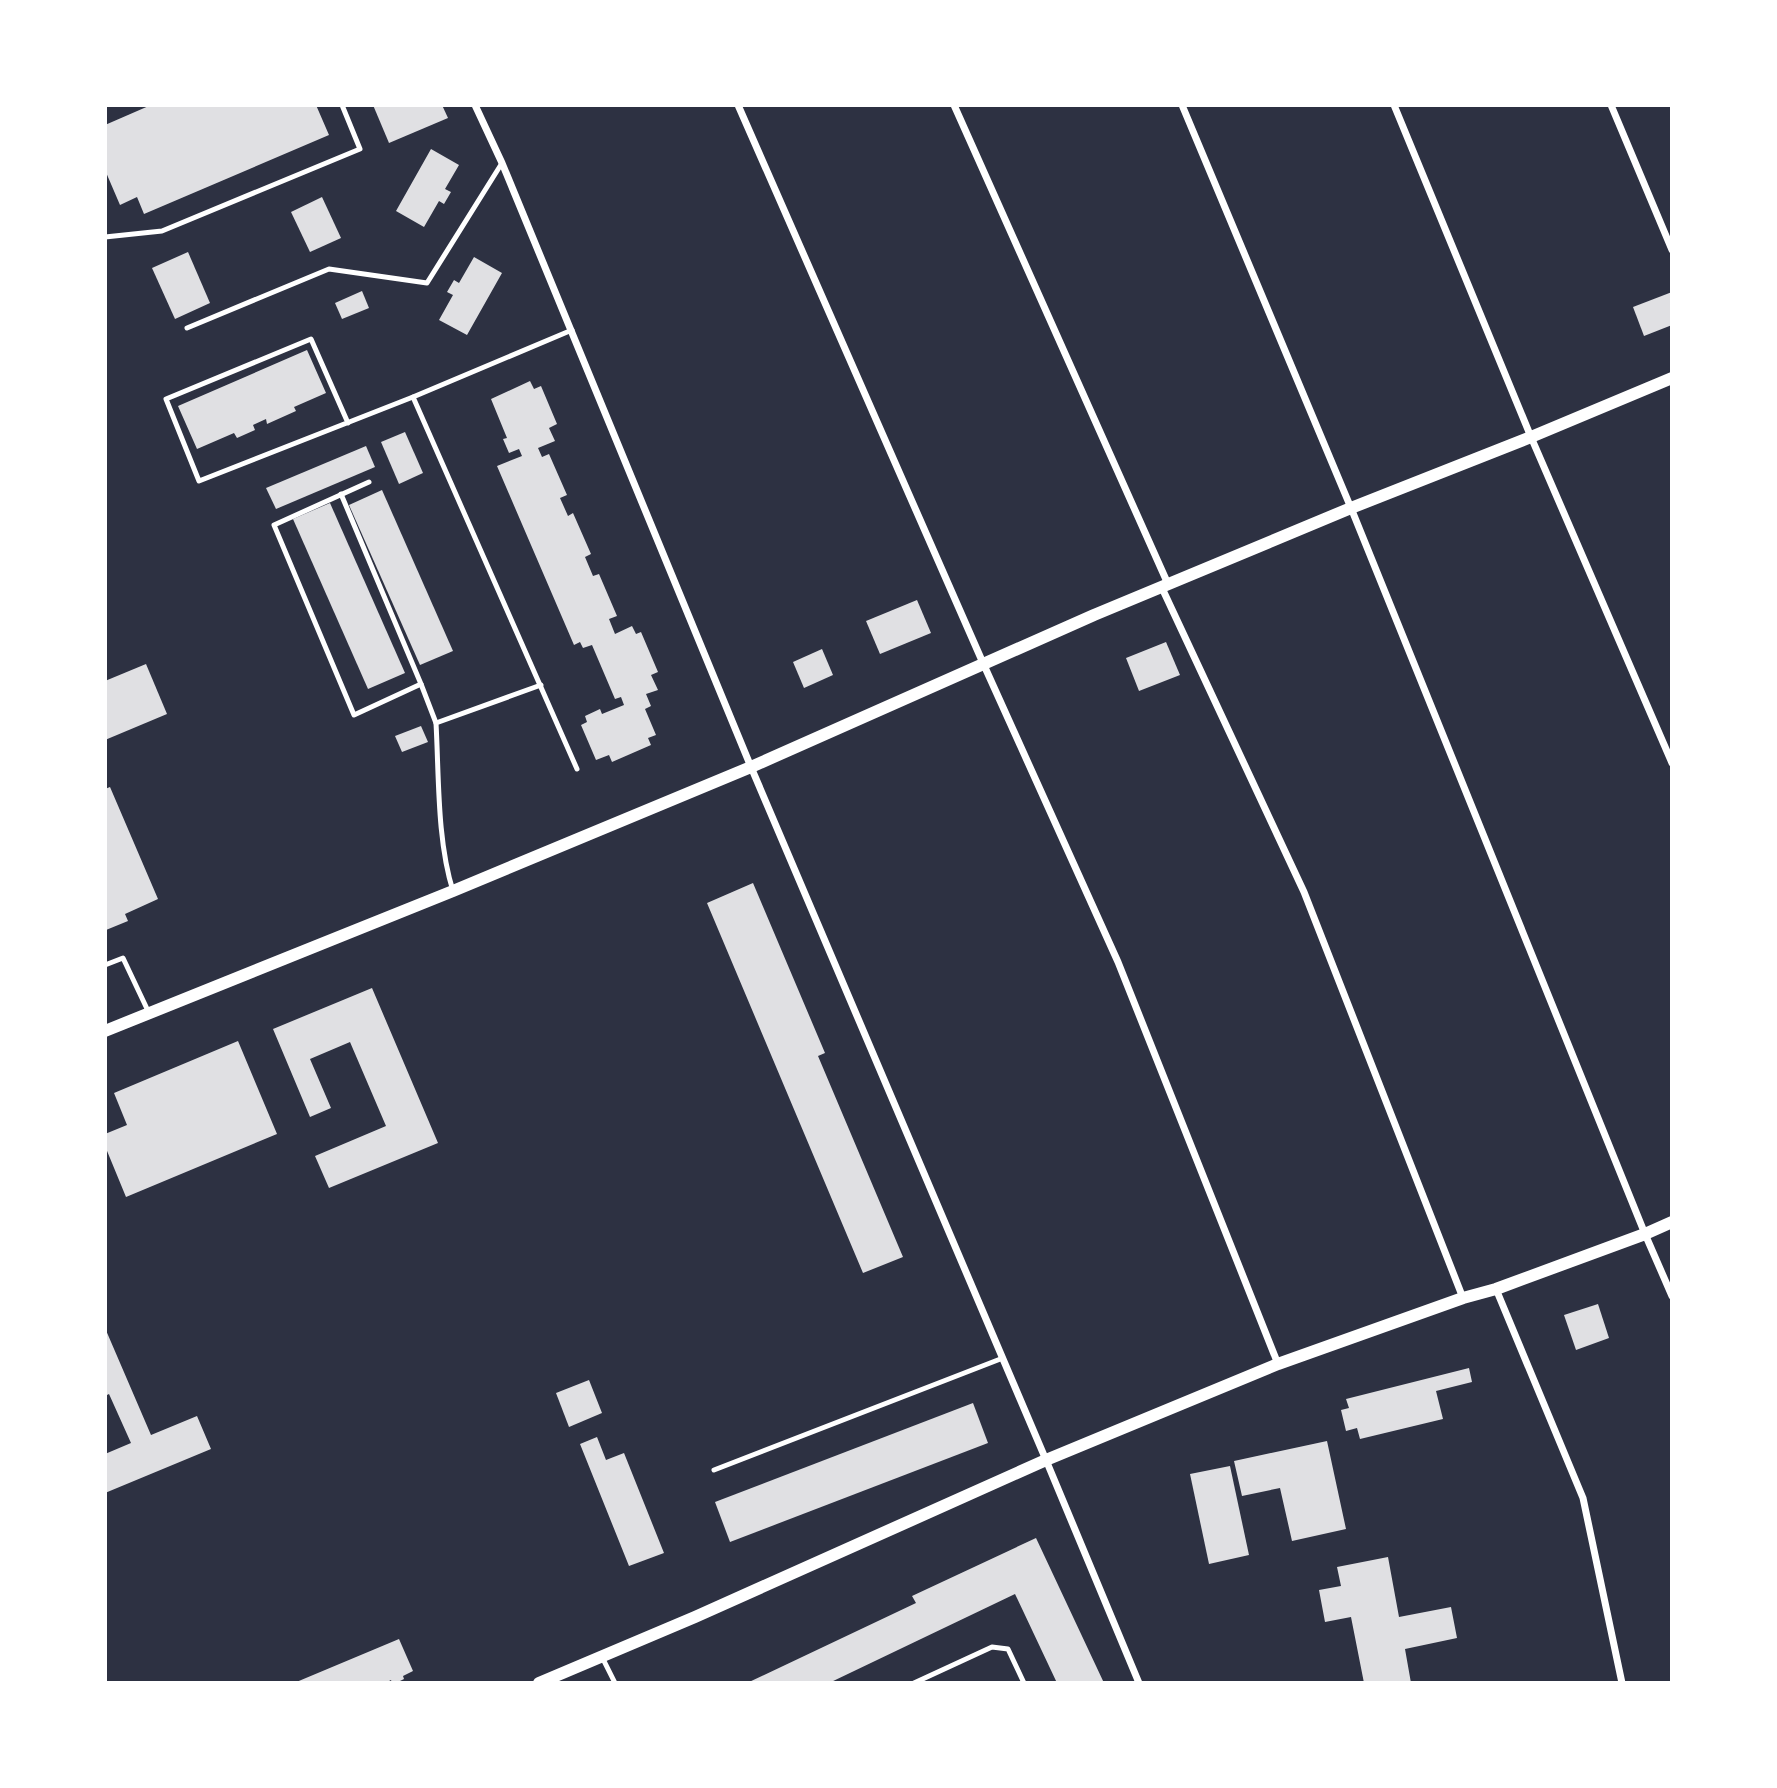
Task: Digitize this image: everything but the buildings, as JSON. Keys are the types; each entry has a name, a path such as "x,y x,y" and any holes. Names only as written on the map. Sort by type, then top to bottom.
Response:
{"street":[{"path":"475,105 502,163 751,767 1139,1683"},
{"path":"738,105 983,663 1118,962 1278,1364"},
{"path":"954,105 1165,586 1304,892 1463,1298"},
{"path":"1182,105 1351,508 1672,1296"},
{"path":"1394,105 1531,437 1672,763"},
{"path":"1611,105 1672,250"},
{"path":"105,1031 751,767 983,663 1165,586 1672,378"},
{"path":"539,1683 695,1617 1046,1460 1278,1364 1463,1298 1496,1289 1672,1222"},
{"path":"1496,1289 1583,1498 1622,1683"}],"lane":[{"path":"105,237 162,232 360,149 342,105"},
{"path":"187,328 329,269 427,283 502,163"},
{"path":"348,423 311,339 166,399 199,481 348,423 413,397 572,330"},
{"path":"413,397 577,769"},
{"path":"369,482 274,525 354,715 421,684"},
{"path":"341,494 436,723 443,844 453,891"},
{"path":"436,723 541,685"},
{"path":"105,965 123,958 149,1013"},
{"path":"714,1470 1003,1358"},
{"path":"914,1683 992,1647 1008,1648 1024,1683"},
{"path":"601,1657 615,1683"}]}
